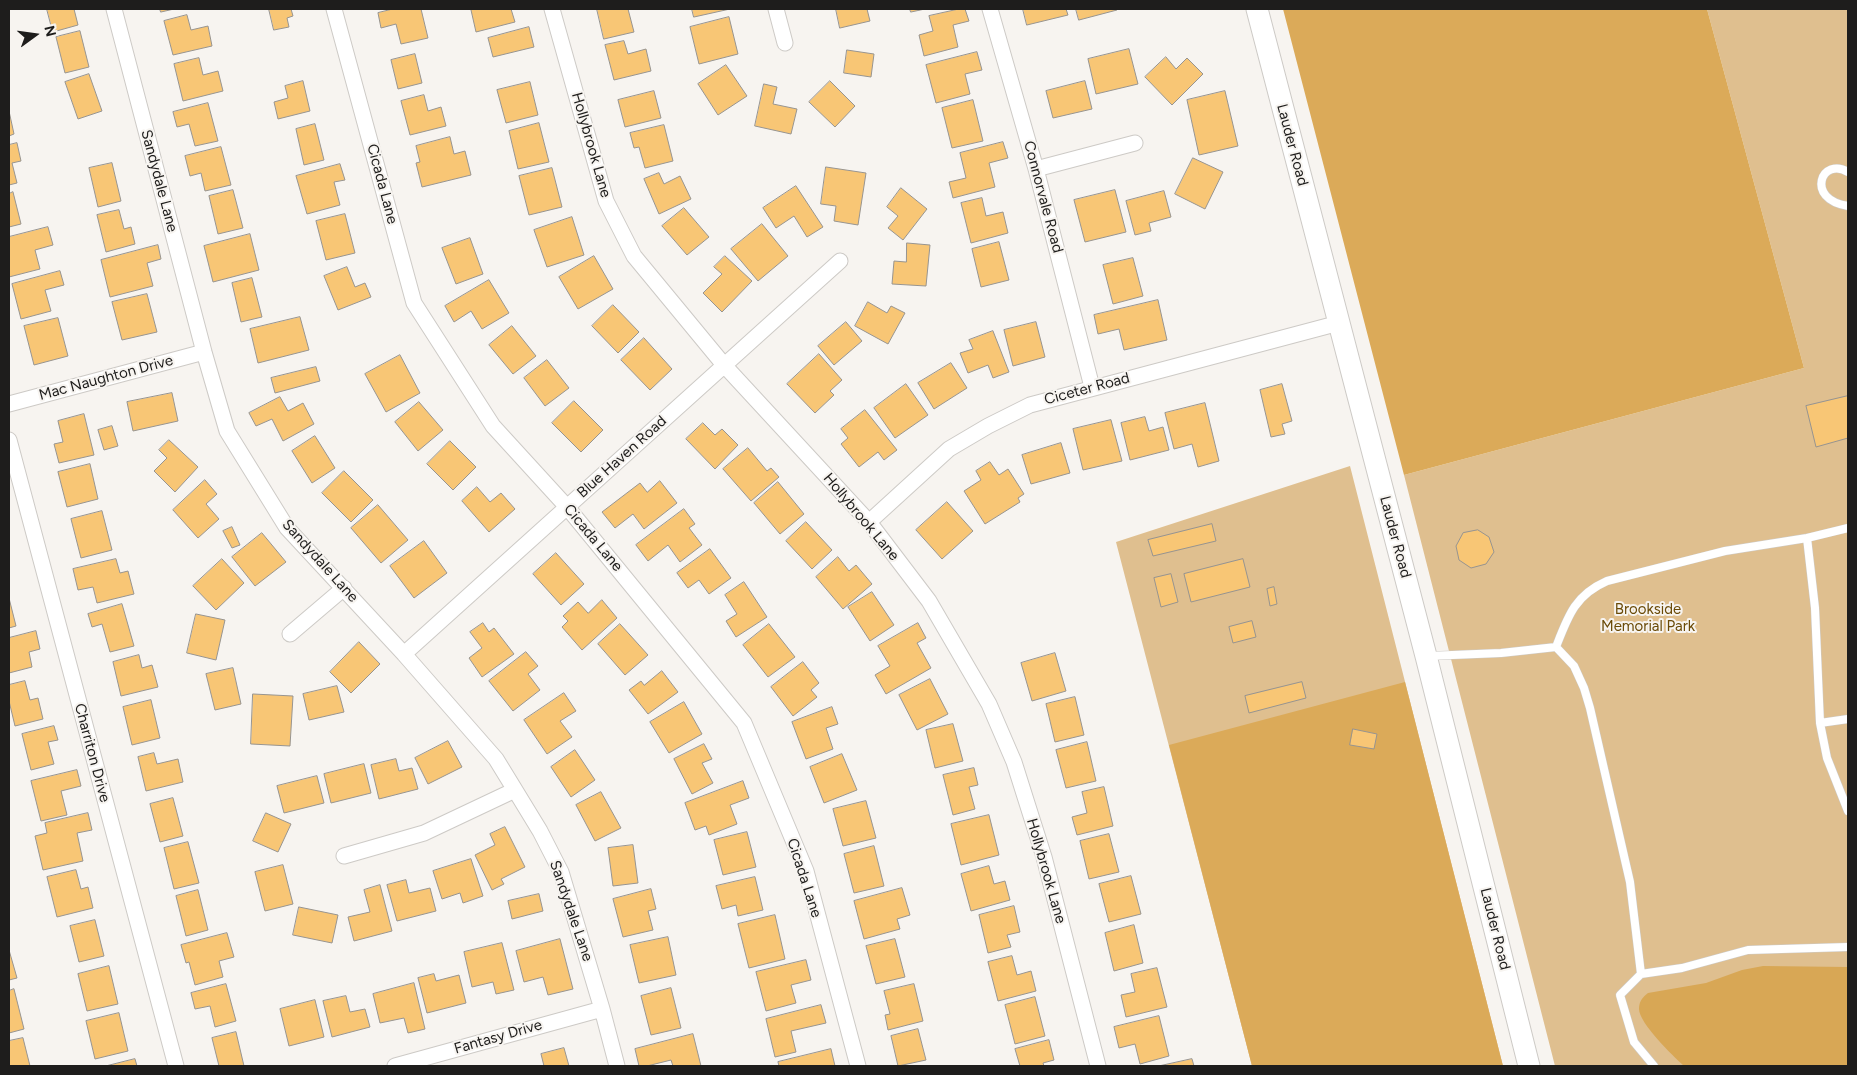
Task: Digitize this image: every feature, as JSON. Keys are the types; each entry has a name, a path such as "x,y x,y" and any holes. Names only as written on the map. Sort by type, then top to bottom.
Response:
{"main road":[{"name":"Lauder Road","path":"1256,9 1426,656 1529,1066"}],"street":[{"name":"Sandydale Lane","path":"114,9 204,352 227,430 287,528 404,654 496,759 540,831 561,872 617,1066"},
{"name":"Cicada Lane","path":"334,9 414,303 493,426 567,507 744,723 806,871 858,1066"},
{"name":"Hollybrook Lane","path":"552,9 606,201 634,256 724,365 869,522 929,601 990,704 1014,762 1044,857 1098,1066"},
{"path":"776,9 785,43"},
{"name":"Connorvale Road","path":"990,9 1036,168 1092,387"},
{"path":"1036,168 1136,143"},
{"name":"Blue Haven Road","path":"404,654 840,261"},
{"name":"Ciceter Road","path":"869,522 949,448 1030,405 1339,323"},
{"name":"Mac Naughton Drive","path":"9,404 204,352"},
{"name":"Charriton Drive","path":"9,440 176,1066"},
{"path":"290,634 344,588"},
{"path":"344,856 424,833 515,790"},
{"name":"Fantasy Drive","path":"397,1066 602,1009"}],"lane":[{"path":"1848,172 1841,168 1834,168 1826,172 1822,178 1822,188 1825,196 1831,202 1848,206"},
{"path":"1556,647 1572,609 1584,594 1600,584 1725,551 1807,538 1848,528"},
{"path":"1807,538 1815,608 1820,723 1827,758 1848,811"},
{"path":"1426,656 1501,654 1556,647"},
{"path":"1556,647 1574,666 1584,688 1590,708 1630,882 1641,974"},
{"path":"1820,723 1848,719"},
{"path":"1654,1066 1634,1042 1620,995 1641,974 1682,968 1748,950 1848,947"}],"green space":[{"name":"Brookside Memorial Park","path":"1707,9 1848,9 1848,1066 1555,1066 1404,475 1804,368"},
{"path":"1350,466 1503,1066 1252,1066 1116,542"}],"shaded area":[{"path":"1283,9 1707,9 1804,368 1404,475"},
{"path":"1405,682 1503,1066 1252,1066 1169,745"},
{"path":"1763,966 1848,967 1848,1066 1684,1066 1657,1039 1640,1015 1640,1004 1648,993 1706,983 1742,970"}],"building":[{"path":"47,9 74,9 78,25 53,32"},
{"path":"160,9 174,9 161,12"},
{"path":"269,9 291,9 293,16 287,18 289,27 274,30"},
{"path":"393,9 421,9 428,38 401,44 396,24 381,28 378,13"},
{"path":"511,9 515,22 476,32 471,10"},
{"path":"597,9 628,9 634,32 604,39"},
{"path":"692,9 730,9 694,17"},
{"path":"836,9 867,9 870,21 840,28"},
{"path":"910,9 925,9 911,12"},
{"path":"965,9 969,21 953,25 958,47 924,56 919,35 933,31 929,16"},
{"path":"1023,9 1066,9 1068,15 1027,25"},
{"path":"1076,9 1116,9 1117,10 1079,20"},
{"path":"187,15 191,30 208,26 212,46 173,55 164,21"},
{"path":"729,17 738,54 699,64 690,27"},
{"path":"529,27 534,47 493,57 488,38"},
{"path":"80,31 89,67 65,73 56,37"},
{"path":"624,41 628,54 646,49 651,71 614,80 605,45"},
{"path":"1129,49 1138,84 1096,94 1088,59"},
{"path":"847,50 874,54 871,77 844,73"},
{"path":"977,52 982,70 965,74 970,94 936,103 926,65"},
{"path":"415,54 422,83 398,89 391,60"},
{"path":"1166,57 1176,69 1187,58 1203,74 1172,105 1145,77"},
{"path":"199,58 203,75 218,71 223,91 183,101 174,64"},
{"path":"726,65 747,96 718,115 698,84"},
{"path":"89,74 102,111 78,119 65,82"},
{"path":"303,81 310,111 278,119 274,102 288,98 285,86"},
{"path":"830,81 855,106 835,127 809,102"},
{"path":"1085,81 1092,109 1053,118 1046,91"},
{"path":"530,82 538,115 506,123 497,90"},
{"path":"764,84 777,87 773,104 797,109 791,134 755,126"},
{"path":"654,91 661,118 625,127 618,100"},
{"path":"1225,91 1238,146 1199,155 1187,100"},
{"path":"424,95 428,111 441,107 446,126 410,135 401,101"},
{"path":"973,100 983,141 952,148 942,108"},
{"path":"208,103 218,141 195,146 189,124 177,127 173,112"},
{"path":"9,111 14,134 9,136"},
{"path":"539,123 549,162 518,169 509,131"},
{"path":"315,124 324,160 304,165 296,129"},
{"path":"664,125 673,161 645,168 639,147 634,148 630,133"},
{"path":"450,137 454,154 465,151 471,175 422,187 416,163 420,162 416,146"},
{"path":"1003,142 1008,158 989,163 995,187 953,198 949,182 966,178 960,153"},
{"path":"17,143 21,161 12,163 17,183 9,185 9,145"},
{"path":"221,147 231,185 205,191 201,173 190,176 185,156"},
{"path":"1193,158 1223,172 1205,209 1175,194"},
{"path":"112,163 121,201 98,207 89,168"},
{"path":"340,164 345,180 334,182 340,205 307,214 296,176"},
{"path":"826,167 866,173 858,225 834,221 836,206 821,204"},
{"path":"552,168 562,207 529,215 519,176"},
{"path":"659,173 664,184 680,176 691,199 659,214 644,179"},
{"path":"796,186 823,227 807,237 794,216 776,228 763,208"},
{"path":"901,188 927,209 903,240 888,228 898,216 887,207"},
{"path":"233,190 243,228 218,234 209,196"},
{"path":"1115,190 1126,232 1085,242 1074,200"},
{"path":"1164,191 1171,217 1149,223 1151,231 1135,235 1126,201"},
{"path":"13,192 21,224 9,227 9,194"},
{"path":"982,198 986,216 1003,212 1008,233 971,243 961,203"},
{"path":"684,208 709,237 687,255 662,226"},
{"path":"119,210 124,229 131,227 135,244 106,252 97,215"},
{"path":"345,214 355,253 326,260 316,221"},
{"path":"572,217 584,255 547,267 534,230"},
{"path":"762,224 788,256 758,281 731,249"},
{"path":"48,227 53,245 35,250 40,269 9,277 9,237"},
{"path":"250,234 259,270 213,282 204,246"},
{"path":"470,238 483,274 456,284 442,248"},
{"path":"999,242 1009,280 981,287 972,249"},
{"path":"907,243 930,245 926,286 892,284 894,261 906,262"},
{"path":"158,245 161,259 147,263 153,286 110,297 101,260"},
{"path":"594,256 613,289 578,309 559,277"},
{"path":"725,256 752,281 722,312 703,293 722,274 714,267"},
{"path":"1133,258 1143,296 1113,304 1103,265"},
{"path":"347,267 355,287 365,283 371,297 338,310 324,276"},
{"path":"60,271 64,285 45,290 51,311 21,319 12,284"},
{"path":"252,278 262,317 241,322 232,283"},
{"path":"489,280 509,313 482,329 471,311 454,322 445,306"},
{"path":"147,294 157,332 122,340 112,302"},
{"path":"1158,300 1167,340 1124,350 1119,329 1098,334 1094,315"},
{"path":"868,302 887,313 891,306 905,313 888,344 855,326"},
{"path":"613,305 639,332 618,353 592,326"},
{"path":"300,317 309,350 258,363 250,329"},
{"path":"58,318 68,356 34,365 24,326"},
{"path":"846,322 862,341 834,365 818,346"},
{"path":"1036,322 1045,357 1013,366 1004,330"},
{"path":"512,326 536,356 513,374 489,345"},
{"path":"993,331 1009,372 993,378 988,365 968,373 960,353 973,349 969,340"},
{"path":"644,338 672,369 650,390 621,360"},
{"path":"819,354 842,380 830,391 834,395 815,413 787,384"},
{"path":"400,355 420,393 386,412 365,374"},
{"path":"547,360 569,388 545,406 524,378"},
{"path":"951,363 967,388 934,409 918,383"},
{"path":"316,367 320,381 275,393 271,378"},
{"path":"906,384 928,415 895,438 874,408"},
{"path":"1282,384 1292,421 1282,424 1285,434 1271,437 1260,390"},
{"path":"172,393 178,421 133,431 127,402"},
{"path":"1848,396 1848,438 1816,447 1806,406"},
{"path":"280,397 288,411 303,403 314,424 283,441 272,419 256,426 249,413"},
{"path":"574,401 603,430 581,452 552,423"},
{"path":"419,402 443,430 418,451 395,422"},
{"path":"1205,403 1219,461 1198,467 1192,444 1174,449 1165,413"},
{"path":"865,410 897,450 884,460 878,452 859,467 841,444 848,438 841,429"},
{"path":"84,414 94,455 59,463 54,444 63,442 58,421"},
{"path":"1145,417 1149,431 1163,427 1169,450 1130,460 1121,423"},
{"path":"1111,420 1122,461 1083,470 1073,429"},
{"path":"703,423 715,435 722,429 738,445 715,469 686,439"},
{"path":"112,426 118,446 104,450 98,430"},
{"path":"315,436 335,468 312,483 292,451"},
{"path":"169,440 198,467 175,492 154,471 167,458 159,450"},
{"path":"450,441 476,467 453,490 427,464"},
{"path":"1061,443 1070,473 1031,484 1022,455"},
{"path":"748,448 767,471 771,468 779,477 751,501 723,469"},
{"path":"990,462 999,475 1008,469 1024,494 1018,498 1020,502 985,524 964,491 981,480 976,471"},
{"path":"90,464 98,499 67,507 58,472"},
{"path":"344,471 373,500 351,522 322,493"},
{"path":"205,480 217,494 206,504 219,519 198,538 173,510"},
{"path":"660,481 677,503 644,529 633,514 615,528 602,512 640,483 647,492"},
{"path":"778,482 804,514 780,534 754,503"},
{"path":"477,487 490,502 501,493 515,509 489,532 462,501"},
{"path":"947,502 973,531 942,559 916,530"},
{"path":"378,505 408,540 381,563 351,528"},
{"path":"684,509 695,524 689,528 702,545 680,562 668,545 648,561 636,545"},
{"path":"102,511 112,550 81,558 71,519"},
{"path":"806,522 832,550 812,569 786,541"},
{"path":"1212,524 1216,541 1153,556 1148,540"},
{"path":"232,527 240,545 232,548 223,531"},
{"path":"1478,530 1489,537 1494,552 1486,564 1471,568 1459,560 1456,546 1463,533"},
{"path":"262,533 286,562 255,586 232,557"},
{"path":"424,541 447,573 414,598 390,566"},
{"path":"710,549 731,578 709,594 699,580 688,588 677,573"},
{"path":"556,553 584,584 561,605 533,574"},
{"path":"838,557 849,571 856,565 872,584 843,609 816,577"},
{"path":"116,559 120,573 128,571 134,594 97,603 93,587 78,590 73,569"},
{"path":"222,559 244,583 216,610 193,586"},
{"path":"1243,559 1250,587 1191,602 1184,574"},
{"path":"1171,574 1178,602 1161,607 1154,578"},
{"path":"744,582 767,617 736,637 726,621 737,614 725,595"},
{"path":"1274,587 1277,604 1270,606 1267,589"},
{"path":"872,592 894,625 870,641 848,607"},
{"path":"9,598 16,626 9,628"},
{"path":"602,600 617,618 582,650 562,627 568,621 563,616 578,602 588,613"},
{"path":"122,604 134,646 110,652 102,624 92,627 88,614"},
{"path":"196,614 225,620 216,660 187,653"},
{"path":"1252,621 1256,637 1233,643 1229,627"},
{"path":"483,623 489,632 494,628 514,654 482,677 469,658 482,648 470,632"},
{"path":"918,623 926,638 917,643 931,668 886,694 875,675 890,666 878,646"},
{"path":"620,624 648,655 625,675 598,644"},
{"path":"769,624 795,657 768,677 743,645"},
{"path":"36,631 40,649 29,652 32,667 9,673 9,638"},
{"path":"359,642 380,664 351,693 330,672"},
{"path":"526,652 538,666 528,674 540,690 513,711 489,681"},
{"path":"1055,653 1066,691 1032,701 1021,663"},
{"path":"139,655 142,668 152,665 158,687 121,696 113,662"},
{"path":"803,662 819,683 811,690 817,697 793,716 771,687"},
{"path":"233,668 241,704 215,710 206,674"},
{"path":"662,671 678,692 648,714 629,690 641,681 644,685"},
{"path":"930,679 948,714 917,730 899,695"},
{"path":"25,681 30,700 38,698 43,719 15,726 9,701 9,685"},
{"path":"1302,682 1306,698 1249,713 1245,696"},
{"path":"337,686 344,712 309,720 303,694"},
{"path":"564,693 576,711 560,721 572,737 547,754 524,720"},
{"path":"253,694 293,696 290,746 251,744"},
{"path":"1075,697 1084,735 1055,742 1046,704"},
{"path":"151,700 160,738 132,745 123,707"},
{"path":"684,702 702,734 669,753 650,722"},
{"path":"832,707 838,724 826,728 833,749 806,759 792,722"},
{"path":"953,724 963,761 935,768 926,730"},
{"path":"54,726 58,740 48,742 54,764 31,770 22,734"},
{"path":"1353,729 1377,734 1374,749 1350,745"},
{"path":"448,741 462,767 428,784 415,758"},
{"path":"1087,742 1096,781 1066,788 1056,750"},
{"path":"704,744 712,759 702,763 713,783 692,794 674,759"},
{"path":"575,750 595,780 571,797 551,767"},
{"path":"154,753 157,764 178,759 183,782 146,791 138,757"},
{"path":"842,754 857,790 824,803 810,767"},
{"path":"396,759 399,771 412,768 418,789 379,799 371,765"},
{"path":"364,764 371,793 331,803 324,774"},
{"path":"974,768 978,785 969,787 975,809 953,815 943,775"},
{"path":"77,770 81,786 61,791 67,815 41,821 31,781"},
{"path":"317,776 324,803 284,813 277,786"},
{"path":"743,781 749,798 730,805 737,824 709,835 706,826 695,830 685,803"},
{"path":"1104,787 1113,826 1077,835 1072,817 1087,813 1082,792"},
{"path":"601,792 621,828 595,841 576,805"},
{"path":"173,798 183,836 160,842 150,804"},
{"path":"866,801 876,838 843,846 833,809"},
{"path":"88,813 92,830 77,833 83,861 43,870 35,836 47,833 45,823"},
{"path":"266,813 291,824 278,852 253,841"},
{"path":"989,815 999,855 961,865 951,824"},
{"path":"505,827 525,867 501,879 504,884 492,890 475,855 495,845 490,834"},
{"path":"747,832 756,867 723,875 714,840"},
{"path":"1109,834 1119,872 1089,879 1080,841"},
{"path":"188,842 199,883 174,889 164,848"},
{"path":"633,845 638,883 613,886 608,848"},
{"path":"874,846 884,886 854,893 844,854"},
{"path":"471,859 483,896 463,903 460,893 442,899 433,871"},
{"path":"283,865 293,904 265,911 255,872"},
{"path":"989,866 994,884 1005,881 1010,900 971,911 961,874"},
{"path":"76,870 81,889 88,887 93,908 57,917 47,877"},
{"path":"1131,876 1141,914 1109,922 1099,884"},
{"path":"755,877 763,910 738,916 736,905 722,909 716,886"},
{"path":"406,880 409,893 430,888 436,911 397,921 387,885"},
{"path":"380,885 392,931 354,941 348,917 370,912 364,890"},
{"path":"902,888 910,915 897,919 900,929 864,939 854,901"},
{"path":"651,889 656,909 648,911 653,930 623,937 613,899"},
{"path":"198,890 208,930 186,936 176,896"},
{"path":"539,894 543,911 512,919 508,901"},
{"path":"1014,906 1020,932 1007,935 1011,947 988,953 979,915"},
{"path":"299,907 338,915 332,943 293,935"},
{"path":"775,915 785,959 749,968 738,924"},
{"path":"95,920 104,956 79,962 70,926"},
{"path":"1134,925 1143,963 1114,971 1105,933"},
{"path":"227,933 234,957 219,961 223,977 195,985 189,962 186,963 181,945"},
{"path":"668,937 676,975 639,983 630,945"},
{"path":"560,939 573,989 548,995 543,977 524,982 516,951"},
{"path":"895,939 905,977 876,984 866,946"},
{"path":"502,943 514,990 496,994 493,982 472,987 464,952"},
{"path":"9,950 17,978 9,980"},
{"path":"1012,956 1017,975 1031,971 1036,991 998,1001 988,962"},
{"path":"806,960 811,980 791,985 796,1003 766,1011 756,972"},
{"path":"109,966 118,1004 87,1011 78,974"},
{"path":"1157,968 1167,1007 1126,1017 1121,995 1135,992 1131,974"},
{"path":"434,974 436,981 459,975 466,1003 427,1013 418,978"},
{"path":"414,983 425,1029 408,1033 404,1018 380,1023 373,994"},
{"path":"226,984 236,1021 215,1027 210,1006 195,1009 191,993"},
{"path":"914,984 923,1021 888,1030 885,1015 890,1014 884,991"},
{"path":"671,988 681,1028 651,1035 641,996"},
{"path":"14,989 24,1029 9,1033 9,991"},
{"path":"346,996 350,1012 365,1009 370,1027 332,1037 323,1001"},
{"path":"1035,997 1045,1036 1015,1044 1005,1005"},
{"path":"315,1000 324,1037 289,1046 280,1009"},
{"path":"821,1005 826,1023 791,1031 796,1052 775,1057 766,1019"},
{"path":"119,1013 128,1051 95,1059 86,1021"},
{"path":"1159,1016 1169,1056 1140,1064 1135,1044 1119,1048 1114,1027"},
{"path":"918,1029 926,1060 898,1066 891,1036"},
{"path":"236,1032 244,1066 219,1066 212,1038"},
{"path":"693,1034 701,1066 673,1066 671,1060 639,1066 635,1049"},
{"path":"23,1038 30,1066 9,1066 9,1041"},
{"path":"1049,1040 1054,1060 1043,1063 1044,1066 1020,1066 1015,1049"},
{"path":"564,1048 569,1066 544,1066 541,1054"},
{"path":"831,1049 835,1066 779,1066 778,1062"},
{"path":"135,1059 137,1066 106,1066"},
{"path":"1192,1059 1194,1066 1159,1066"}]}
